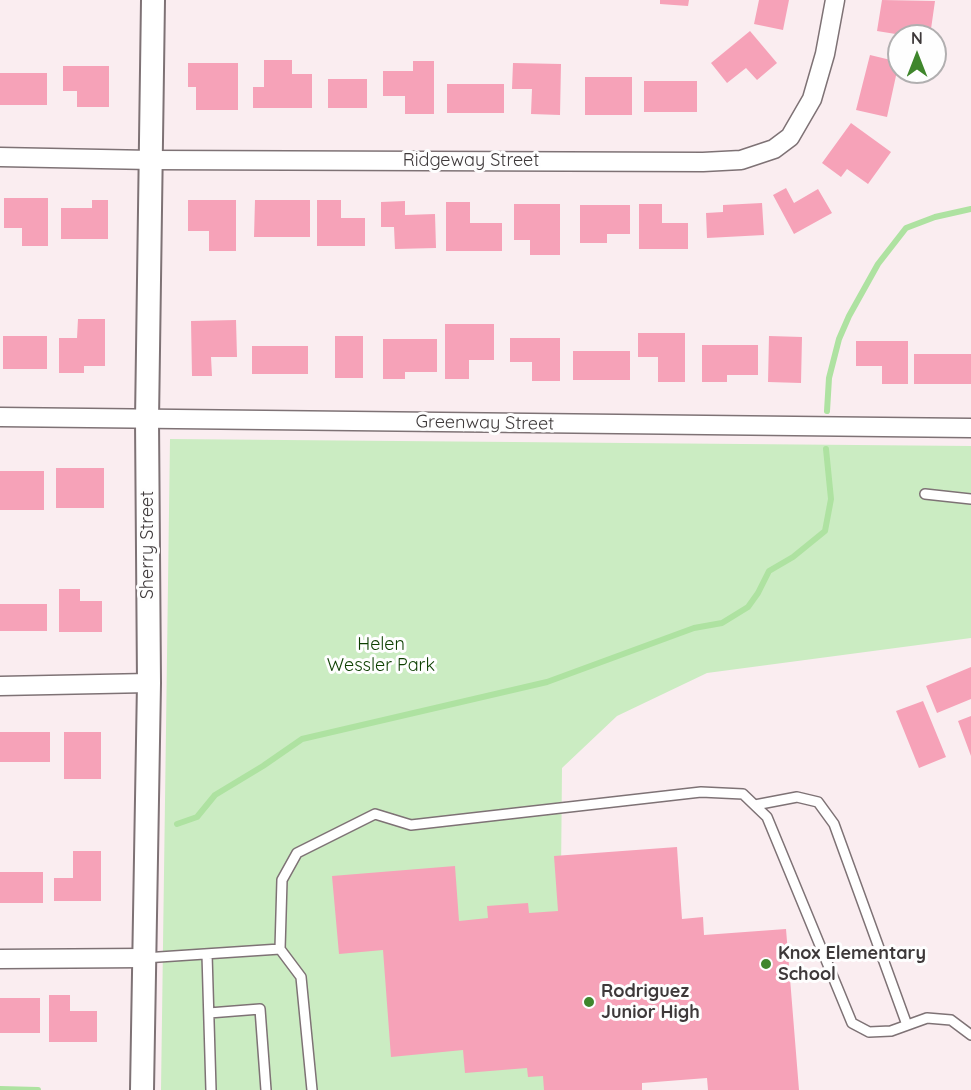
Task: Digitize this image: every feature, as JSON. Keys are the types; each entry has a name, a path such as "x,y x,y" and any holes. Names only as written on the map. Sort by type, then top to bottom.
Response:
{"street":[{"name":"Sherry Street","path":"142,1090 149,683 147,420 153,0"},
{"name":"Ridgeway Street","path":"0,157 151,160 680,162 741,160 774,149 790,137 812,99 825,54 835,0"},
{"name":"Greenway Street","path":"0,417 971,428"},
{"path":"0,686 149,683"},
{"path":"0,958 144,958"}],"lane":[{"path":"925,494 971,499"},
{"path":"312,1090 301,977 280,949 282,880 297,853 375,814 411,825 701,792 744,794 767,817 852,1023 869,1032 891,1031 927,1018 951,1020 971,1035"},
{"path":"755,805 797,797 818,802 834,825 907,1025"},
{"path":"144,958 280,949"},
{"path":"207,954 211,1090"},
{"path":"208,1013 260,1009 266,1090"}],"green space":[{"name":"Helen Wessler Park","path":"170,439 971,446 971,638 707,673 617,716 562,768 559,1090 161,1090"}],"building":[{"path":"660,0 689,0 688,6 660,4"},
{"path":"759,0 789,0 783,30 754,24"},
{"path":"882,0 935,1 932,24 887,24 887,33 877,31"},
{"path":"750,31 777,63 757,80 746,68 727,83 711,63"},
{"path":"870,55 887,59 887,84 894,84 887,117 856,110"},
{"path":"264,60 292,60 292,74 312,74 312,108 253,108 253,87 264,87"},
{"path":"413,61 434,61 434,114 405,114 405,96 383,96 383,71 413,71"},
{"path":"188,63 238,63 238,110 196,110 196,87 188,87"},
{"path":"513,63 561,64 560,115 531,114 532,89 512,89"},
{"path":"63,66 109,66 109,107 77,107 77,91 63,91"},
{"path":"0,73 47,73 47,105 0,105"},
{"path":"585,77 632,77 632,115 585,115"},
{"path":"328,79 367,79 367,108 328,108"},
{"path":"644,81 697,81 697,112 644,112"},
{"path":"447,84 504,84 504,113 447,113"},
{"path":"851,123 891,152 868,184 847,169 841,177 822,163"},
{"path":"786,188 794,203 818,189 832,213 794,234 773,195"},
{"path":"4,198 48,198 48,246 22,246 22,228 4,228"},
{"path":"92,200 108,200 108,239 61,239 61,208 92,208"},
{"path":"188,200 236,200 236,251 209,251 209,231 188,231"},
{"path":"255,200 310,200 310,237 254,237"},
{"path":"317,200 341,200 341,218 365,218 365,246 317,246"},
{"path":"405,201 405,215 435,214 436,248 395,249 394,227 381,227 381,202"},
{"path":"446,202 470,202 470,223 502,223 502,251 446,251"},
{"path":"762,203 764,235 707,238 706,213 723,212 723,205"},
{"path":"514,204 560,204 560,255 530,255 530,240 514,240"},
{"path":"639,204 662,204 662,223 688,223 688,249 639,249"},
{"path":"580,205 630,205 630,234 607,234 607,243 580,243"},
{"path":"78,319 105,319 105,366 84,366 84,373 59,373 59,338 77,338"},
{"path":"236,320 237,357 211,357 212,376 192,376 191,321"},
{"path":"445,324 494,324 494,360 469,360 469,379 445,379"},
{"path":"638,333 685,333 685,382 658,382 658,357 638,357"},
{"path":"3,336 47,336 47,369 3,369"},
{"path":"335,336 363,336 363,378 335,378"},
{"path":"769,336 802,337 801,383 768,382"},
{"path":"510,338 560,338 560,381 532,381 532,362 510,362"},
{"path":"383,339 437,339 437,372 405,372 405,379 383,379"},
{"path":"856,341 908,341 908,384 882,384 882,366 856,366"},
{"path":"702,345 758,345 758,375 727,375 727,382 702,382"},
{"path":"252,346 308,346 308,374 252,374"},
{"path":"573,351 630,351 630,380 573,380"},
{"path":"914,354 971,354 971,384 914,384"},
{"path":"56,468 104,468 104,508 56,508"},
{"path":"0,471 44,471 44,510 0,510"},
{"path":"59,589 80,589 80,601 102,601 102,632 59,632"},
{"path":"0,604 47,604 47,631 0,631"},
{"path":"971,667 971,699 937,713 926,686"},
{"path":"923,701 946,757 919,768 896,711"},
{"path":"971,716 971,756 958,721"},
{"path":"0,732 50,732 50,762 0,762"},
{"path":"64,732 101,732 101,779 64,779"},
{"name":"Rodriguez Junior High","path":"677,847 682,919 703,917 704,935 786,929 799,1090 708,1090 707,1078 642,1083 642,1090 544,1090 543,1076 528,1077 527,1068 465,1073 463,1050 391,1057 383,950 339,954 332,876 455,866 459,921 488,918 487,906 528,903 529,913 558,911 554,856"},
{"path":"73,851 101,851 101,901 54,901 54,878 73,878"},
{"path":"0,872 43,872 43,903 0,903"},
{"path":"49,995 70,995 70,1011 97,1011 97,1042 49,1042"},
{"path":"0,998 40,998 40,1033 0,1033"}],"waterway":[{"path":"827,411 829,378 839,339 878,264 906,228 935,217 971,209"},
{"path":"177,824 197,817 215,795 302,739 547,682 694,628 722,623 748,607 769,571 793,557 825,531 831,499 826,449"},
{"path":"0,1089 38,1090"}],"place":[{"name":"Knox Elementary School","path":"766,964"},
{"name":"Rodriguez Junior High","path":"589,1002"}]}
